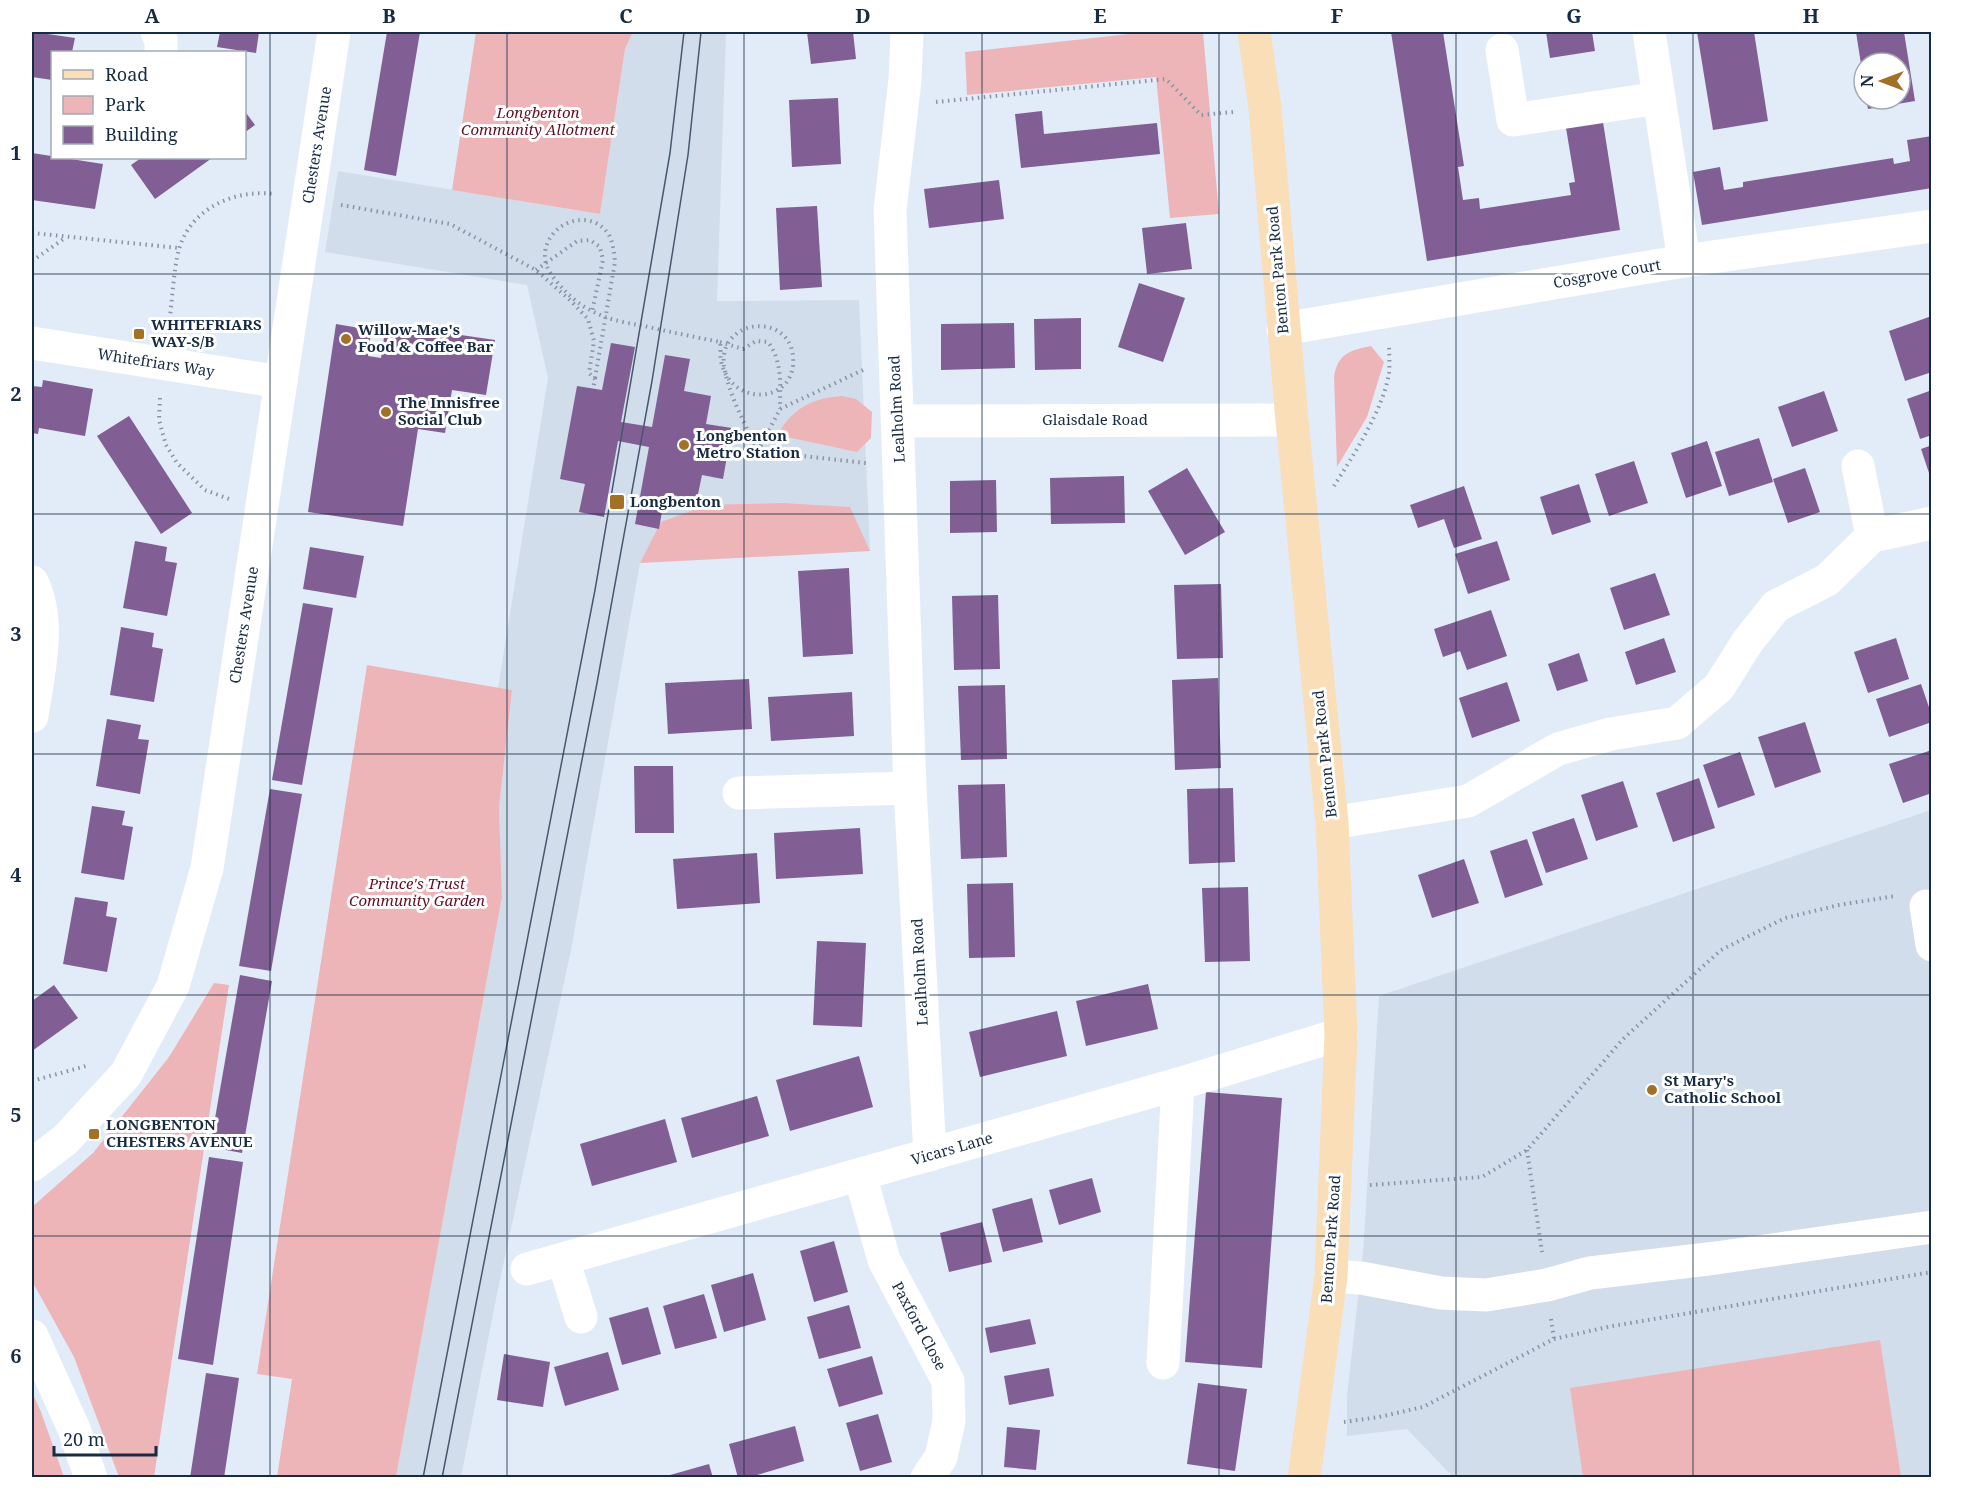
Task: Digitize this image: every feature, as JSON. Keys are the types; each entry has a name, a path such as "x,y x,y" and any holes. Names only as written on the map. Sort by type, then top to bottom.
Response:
{"main road":[{"name":"Benton Park Road","path":"1254,32 1265,108 1283,329 1332,823 1341,1034 1331,1276 1304,1478"}],"street":[{"path":"157,32 160,51"},
{"name":"Chesters Avenue","path":"32,1165 65,1140 126,1074 173,986 207,868 334,32"},
{"name":"Lealholm Road","path":"907,32 891,210 910,788 930,1155"},
{"path":"1649,32 1684,261"},
{"path":"1502,50 1513,120 1659,98"},
{"name":"Cosgrove Court","path":"1283,329 1684,261 1932,226"},
{"name":"Whitefriars Way","path":"32,344 281,382"},
{"name":"Glaisdale Road","path":"898,421 1292,420"},
{"path":"1858,466 1872,536"},
{"path":"1332,823 1468,801 1558,749 1611,734 1677,723 1719,687 1748,641 1776,606 1827,580 1872,536 1932,523"},
{"path":"32,582 37,592 42,617 41,650 32,716"},
{"path":"739,793 910,788"},
{"path":"1914,900 1932,945"},
{"name":"Vicars Lane","path":"527,1269 1178,1084 1341,1034"},
{"path":"1163,1363 1178,1084"},
{"name":"Paxford Close","path":"860,1175 884,1260 948,1381 949,1421 941,1457 927,1478"},
{"path":"1331,1276 1360,1278 1441,1293 1486,1295 1547,1285 1590,1273 1716,1258 1932,1227"},
{"path":"563,1259 582,1317"},
{"path":"32,1336 74,1429 91,1478"}],"path":[{"path":"902,105 1166,79 1201,115 1265,108"},
{"path":"309,199 450,224 536,270 588,319 594,341 589,373 595,378"},
{"path":"593,389 595,378 615,262 608,235 602,227 591,221 579,220 566,223 556,229 548,243 545,258 551,274 562,287 592,312 614,320 720,342 742,349 756,341 768,342 775,352 779,365 780,409 758,451"},
{"path":"32,233 179,248"},
{"path":"32,261 67,237"},
{"path":"536,270 578,241 590,240 600,247 603,260 592,312"},
{"path":"1330,492 1350,462 1375,414 1389,373 1389,311"},
{"path":"720,342 721,362 724,369 728,376 735,386 754,395 766,395 785,383 791,374 792,351 788,341 780,333 769,327 758,325 736,334 728,343 724,354 724,365 727,375 732,395 758,451"},
{"path":"780,409 894,355"},
{"path":"727,456 758,451 900,466"},
{"path":"1335,1179 1367,1185 1482,1177 1527,1150 1623,1039 1721,950 1785,918 1839,905 1914,900"},
{"path":"1527,1150 1554,1339"},
{"path":"1311,1428 1423,1407 1554,1339 1612,1326 1932,1272"}],"shaded area":[{"path":"633,32 726,32 717,301 859,300 870,551 640,563 571,950 497,1294 461,1477 396,1477 502,898 499,808 512,690 498,688 548,378 527,285 325,252 338,171 600,214 625,49"},
{"name":"St Mary's Catholic School","path":"1931,810 1931,1477 1453,1477 1407,1429 1347,1436 1347,1396 1363,1253 1379,996"}],"green space":[{"name":"Longbenton Community Allotment","path":"476,32 633,32 625,49 600,214 452,190"},
{"path":"1147,32 1203,32 1219,214 1170,218 1156,77 967,95 965,52"},
{"path":"1371,346 1384,362 1367,417 1337,467 1334,376 1336,368 1346,354"},
{"path":"842,396 856,399 872,412 871,438 857,452 787,437 781,429 793,414 807,405 815,401"},
{"path":"782,503 850,507 870,551 640,563 661,522 707,505"},
{"name":"Prince's Trust Community Garden","path":"367,665 512,690 499,808 502,897 396,1477 277,1477 292,1379 257,1374"},
{"path":"214,983 229,985 154,1477 119,1477 74,1357 32,1281 32,1207 93,1153 169,1057"},
{"path":"1880,1340 1901,1477 1583,1477 1570,1388"},
{"path":"32,1392 41,1412 64,1477 32,1477"}],"building":[{"path":"34,32 75,38 72,51 51,51 51,80 32,77"},
{"path":"220,32 259,32 256,53 217,47"},
{"path":"387,32 420,32 396,176 364,170"},
{"path":"807,32 853,32 856,59 811,64"},
{"path":"1391,32 1443,32 1464,166 1458,167 1463,200 1479,198 1480,209 1571,195 1569,183 1575,182 1566,128 1603,122 1620,230 1427,261"},
{"path":"1546,32 1592,32 1595,51 1550,58"},
{"path":"1697,32 1754,32 1768,121 1713,130"},
{"path":"1856,32 1904,32 1907,51 1859,51"},
{"path":"1912,82 1915,101 1912,102"},
{"path":"838,98 841,164 792,167 789,100"},
{"path":"1042,111 1044,134 1157,123 1160,154 1021,168 1015,114"},
{"path":"246,113 255,125 246,132"},
{"path":"1932,136 1932,188 1702,225 1693,172 1720,167 1724,190 1743,187 1743,182 1893,158 1894,164 1910,161 1907,140"},
{"path":"32,153 51,156 51,159 71,159 103,164 95,209 32,200"},
{"path":"140,159 211,159 155,199 131,165"},
{"path":"999,180 1004,219 929,228 924,189"},
{"path":"817,206 822,287 780,290 776,208"},
{"path":"1186,223 1192,269 1147,274 1142,228"},
{"path":"1139,283 1185,298 1163,362 1118,347"},
{"path":"1929,317 1932,324 1932,372 1905,381 1889,331"},
{"path":"1081,318 1081,369 1035,370 1034,319"},
{"path":"1014,323 1015,368 941,370 941,324"},
{"name":"The Innisfree Social Club","path":"336,324 371,330 368,356 381,358 386,324 495,340 486,395 452,390 445,433 418,429 403,526 308,512"},
{"path":"611,343 635,347 621,422 652,427 665,355 690,359 684,391 711,396 706,424 732,428 723,479 702,475 697,499 665,494 659,529 635,524 649,447 618,441 604,517 579,512 585,484 560,479 577,386 602,390"},
{"path":"43,380 93,389 85,436 39,428 38,434 32,433 32,386 42,387"},
{"path":"1932,390 1932,435 1920,439 1907,399"},
{"path":"1824,391 1838,431 1792,447 1778,407"},
{"path":"129,416 192,513 161,534 97,436"},
{"path":"1759,438 1773,482 1729,496 1715,452"},
{"path":"1707,441 1722,486 1686,498 1671,453"},
{"path":"1932,445 1932,478 1931,479 1921,449"},
{"path":"1634,461 1648,503 1609,516 1595,474"},
{"path":"1187,468 1225,532 1185,555 1148,491"},
{"path":"1805,468 1820,512 1788,523 1773,479"},
{"path":"1124,476 1125,523 1051,524 1050,478"},
{"path":"996,480 997,532 950,533 950,481"},
{"path":"1579,484 1591,522 1552,535 1540,497"},
{"path":"1464,486 1482,539 1454,548 1444,519 1418,528 1410,505"},
{"path":"135,541 167,547 165,561 177,563 167,616 123,608"},
{"path":"1497,541 1510,580 1468,594 1455,554"},
{"path":"310,547 364,556 356,598 303,589"},
{"path":"849,568 853,654 803,657 798,571"},
{"path":"1655,573 1670,615 1624,630 1610,588"},
{"path":"1221,584 1223,658 1177,659 1174,585"},
{"path":"998,595 1000,669 954,670 952,596"},
{"path":"303,603 333,608 302,785 272,780"},
{"path":"1491,610 1507,656 1467,670 1460,651 1443,657 1434,629"},
{"path":"121,627 154,633 152,647 163,649 154,702 110,695"},
{"path":"1664,638 1676,672 1636,685 1625,652"},
{"path":"1896,638 1909,679 1868,693 1854,652"},
{"path":"1579,653 1588,681 1557,691 1548,664"},
{"path":"1218,678 1221,768 1175,770 1172,680"},
{"path":"749,679 752,729 668,734 665,683"},
{"path":"1507,682 1520,721 1472,738 1459,698"},
{"path":"1921,684 1932,722 1889,737 1876,699"},
{"path":"1005,685 1007,759 961,760 958,686"},
{"path":"852,692 854,736 771,741 768,697"},
{"path":"107,719 141,725 138,739 149,740 140,794 96,786"},
{"path":"1805,722 1821,772 1775,788 1758,737"},
{"path":"1932,750 1932,793 1903,803 1889,764"},
{"path":"1740,752 1755,795 1718,808 1703,765"},
{"path":"634,766 673,766 674,833 635,833"},
{"path":"1699,778 1715,828 1673,842 1656,793"},
{"path":"1623,781 1638,827 1596,841 1581,795"},
{"path":"1005,784 1007,857 961,859 958,785"},
{"path":"1233,788 1235,862 1189,864 1187,789"},
{"path":"270,789 302,794 271,971 239,966"},
{"path":"92,806 125,811 122,825 133,827 124,880 81,873"},
{"path":"1574,818 1588,859 1546,873 1532,832"},
{"path":"860,828 863,874 776,879 774,833"},
{"path":"1527,839 1543,885 1505,898 1490,851"},
{"path":"757,853 760,903 677,909 673,859"},
{"path":"1464,859 1479,903 1432,918 1418,875"},
{"path":"1013,883 1015,957 969,958 967,884"},
{"path":"1248,887 1250,961 1205,962 1202,888"},
{"path":"75,897 108,902 106,916 117,918 107,972 63,964"},
{"path":"817,941 866,943 862,1027 813,1025"},
{"path":"240,975 272,981 242,1153 210,1147"},
{"path":"1148,984 1158,1029 1086,1046 1076,1001"},
{"path":"54,985 78,1018 32,1051 32,1001"},
{"path":"1057,1011 1067,1056 980,1077 969,1032"},
{"path":"859,1056 873,1107 790,1131 776,1080"},
{"path":"1206,1092 1282,1098 1262,1368 1185,1362"},
{"path":"757,1096 769,1136 692,1158 681,1118"},
{"path":"665,1119 677,1162 592,1186 580,1144"},
{"path":"209,1157 243,1162 213,1365 178,1359"},
{"path":"1092,1178 1101,1212 1059,1225 1049,1190"},
{"path":"1032,1198 1043,1242 1003,1252 992,1209"},
{"path":"982,1222 992,1262 949,1272 940,1233"},
{"path":"834,1241 848,1292 814,1302 800,1251"},
{"path":"753,1273 766,1320 724,1332 711,1285"},
{"path":"704,1294 717,1338 675,1349 663,1306"},
{"path":"849,1305 861,1348 819,1359 807,1317"},
{"path":"648,1307 661,1354 622,1365 609,1318"},
{"path":"1030,1319 1036,1344 990,1353 985,1328"},
{"path":"608,1352 619,1390 565,1406 554,1367"},
{"path":"504,1354 550,1362 543,1407 497,1400"},
{"path":"872,1356 883,1394 839,1407 827,1369"},
{"path":"1049,1368 1054,1396 1009,1405 1004,1376"},
{"path":"206,1373 239,1378 224,1478 190,1478"},
{"path":"1198,1383 1247,1389 1235,1471 1187,1464"},
{"path":"878,1414 892,1462 860,1471 846,1423"},
{"path":"795,1426 804,1461 747,1478 738,1478 729,1444"},
{"path":"1007,1427 1040,1430 1036,1470 1004,1467"},
{"path":"709,1464 713,1478 663,1478 663,1477"}],"tram line":[{"path":"423,1478 595,590 670,153 684,32"},
{"path":"442,1478 597,683 652,381 688,155 701,32"}],"place":[{"name":"WHITEFRIARS WAY-S/B","path":"139,334"},
{"name":"Willow-Mae's Food & Coffee Bar","path":"346,339"},
{"name":"The Innisfree Social Club","path":"386,412"},
{"name":"Longbenton Metro Station","path":"684,445"},
{"name":"Longbenton","path":"617,502"},
{"name":"St Mary's Catholic School","path":"1652,1090"},
{"name":"LONGBENTON CHESTERS AVENUE","path":"94,1134"}]}
